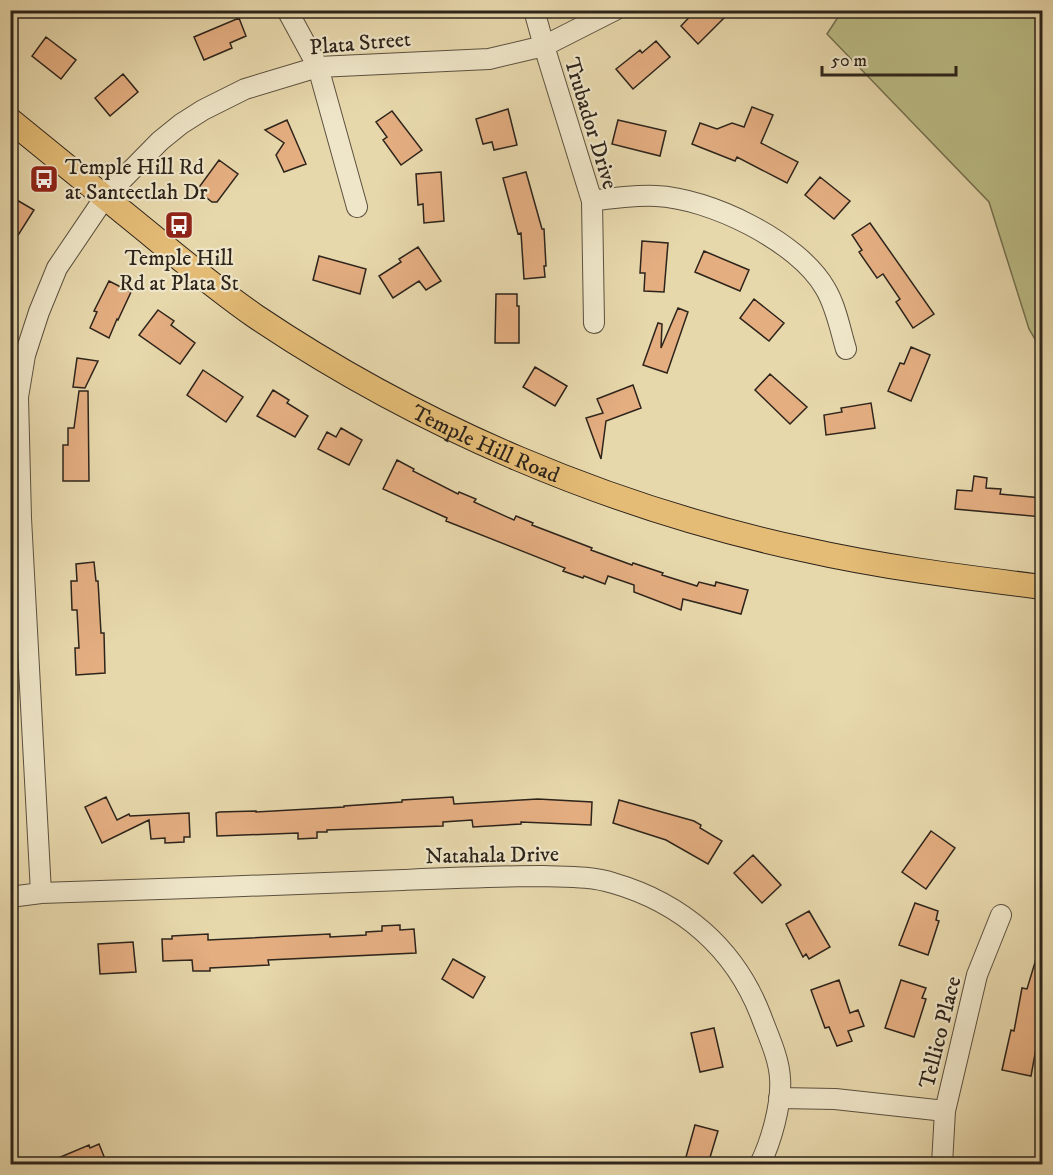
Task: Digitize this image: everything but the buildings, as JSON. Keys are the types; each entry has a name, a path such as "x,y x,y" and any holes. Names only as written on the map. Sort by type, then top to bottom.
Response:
{"main road":[{"name":"Temple Hill Road","path":"10,120 190,267 244,308 317,356 393,399 469,437 628,501 801,549 924,572 1042,587"}],"street":[{"path":"287,10 318,67 357,207"},
{"name":"Trubador Drive","path":"534,10 592,201 594,323"},
{"name":"Plata Street","path":"41,893 16,517 18,397 25,355 57,268 105,197 160,141 203,110 245,88 318,67 489,59 544,46 615,10"},
{"path":"592,201 658,195 741,219 765,232 805,265 825,288 837,316 846,349"},
{"name":"Natahala Drive","path":"10,897 41,893 487,875 574,877 610,882 644,893 676,910 723,950 750,992 763,1021 780,1077 779,1098 767,1149 760,1164"},
{"name":"Tellico Place","path":"942,1164 945,1111 977,975 1001,915"},
{"path":"779,1098 845,1100 945,1111"}],"green space":[{"path":"842,11 1042,11 1042,351 1029,329 989,202 827,34"}],"place":[{"name":"Temple Hill Rd at Santeetlah Dr","path":"44,179"},
{"name":"Temple Hill Rd at Plata St","path":"179,225"}]}
